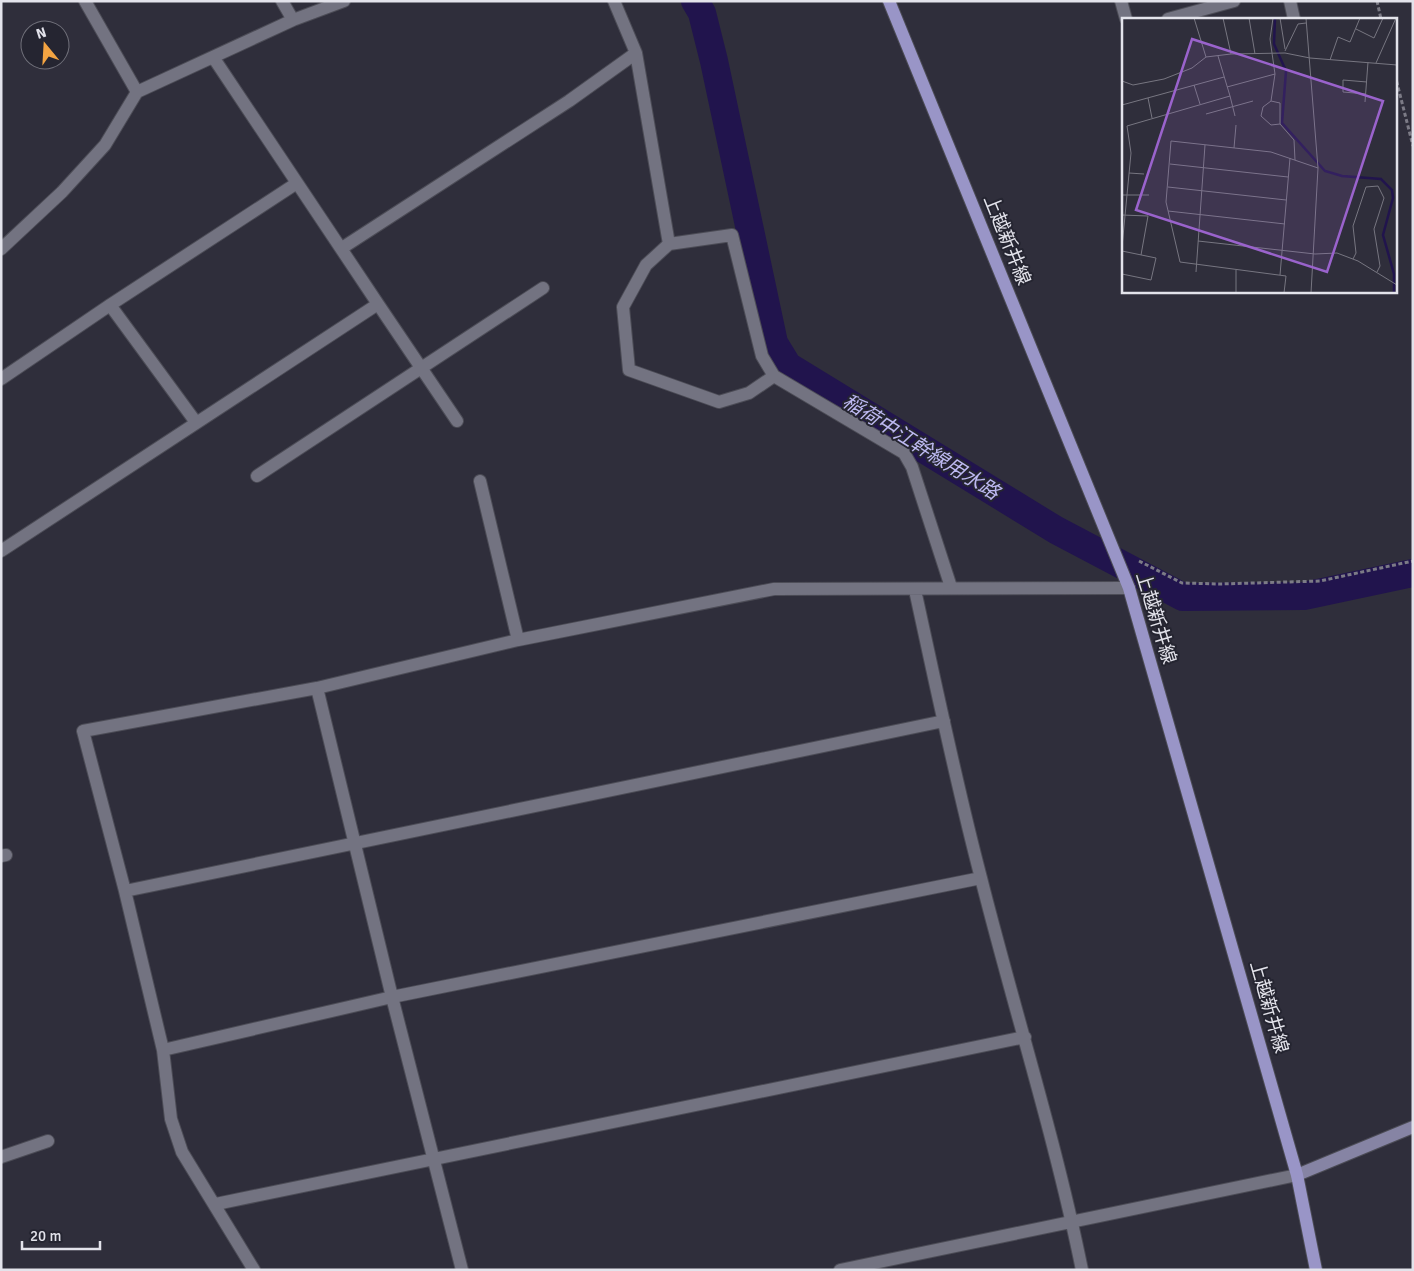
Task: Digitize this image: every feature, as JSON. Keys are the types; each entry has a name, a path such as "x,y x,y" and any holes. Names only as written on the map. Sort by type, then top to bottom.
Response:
{"main road":[{"name":"上越新井線","path":"889,1 1128,588 1297,1175 1316,1270"}],"street":[{"path":"85,1 137,92"},
{"path":"282,1 293,20"},
{"path":"1,248 62,192 105,145 137,92 293,20 344,1"},
{"path":"614,1 636,53 669,244"},
{"path":"1121,1 1126,18"},
{"path":"1172,18 1234,1"},
{"path":"1290,1 1294,18"},
{"path":"342,248 569,101 636,53"},
{"path":"213,56 342,248 420,370 457,421"},
{"path":"1,379 110,304 297,183"},
{"path":"774,376 749,393 719,402 629,370 623,306 646,266 669,244 732,235 762,356 774,376 904,453 912,467 951,587"},
{"path":"257,476 543,288"},
{"path":"110,304 195,422"},
{"path":"1,551 195,422 378,304"},
{"path":"480,480 518,640"},
{"path":"254,1270 216,1204 182,1152 171,1119 163,1050 125,891 83,732 317,688 518,640 774,589 1128,588"},
{"path":"915,590 981,878 1025,1037 1072,1220 1082,1270"},
{"path":"317,688 392,997 462,1270"},
{"path":"125,891 355,841 944,721"},
{"path":"163,1050 392,997 981,878"},
{"path":"216,1204 1025,1037"},
{"path":"840,1270 1072,1220 1297,1175 1413,1127"},
{"path":"1,1157 48,1141"}],"path":[{"path":"1377,1 1381,18"},
{"path":"1396,79 1413,146"},
{"path":"1112,547 1182,583 1220,584 1320,581 1413,561"}],"waterway":[{"name":"稲荷中江幹線用水路","path":"695,1 702,13 714,61 774,343 788,366 1056,530 1183,597 1304,596 1413,573"}]}
